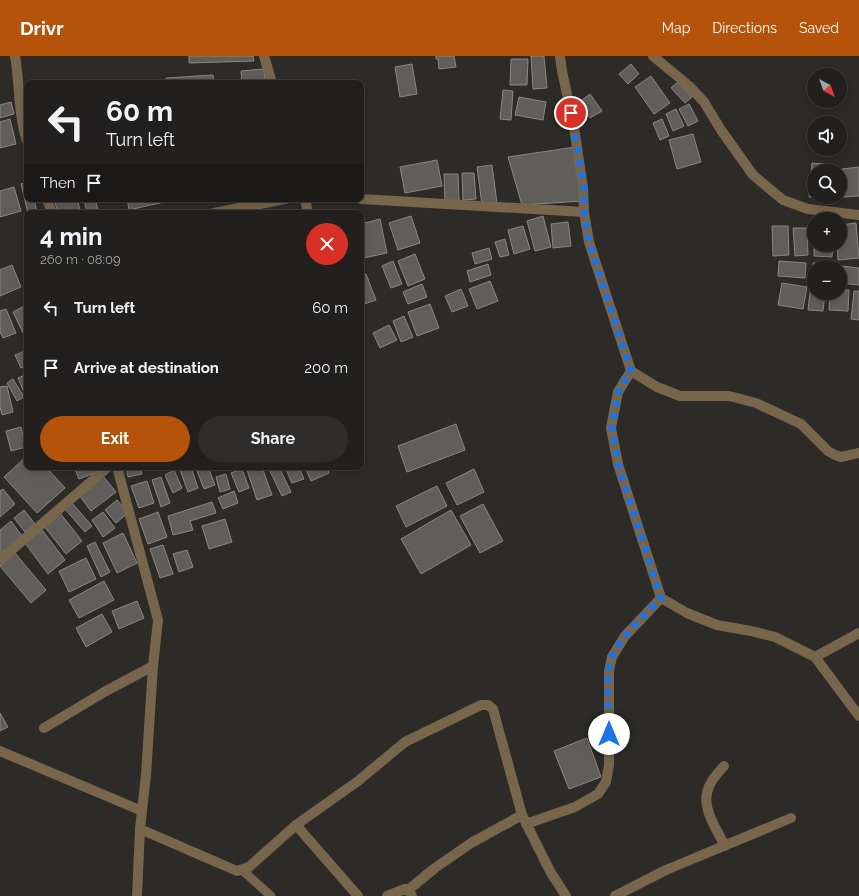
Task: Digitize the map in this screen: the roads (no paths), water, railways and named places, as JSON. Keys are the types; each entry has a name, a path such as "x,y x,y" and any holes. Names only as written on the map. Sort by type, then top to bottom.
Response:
{"street":[{"path":"15,56 19,78 22,125 24,131"},
{"path":"264,56 271,80"},
{"path":"560,56 574,126 584,188 584,212 589,242 631,371 657,387 680,396 729,396 756,403 801,424 828,451 835,455 841,456 859,453"},
{"path":"653,56 689,86 704,102 721,130 753,175 783,200 808,209 859,215"},
{"path":"364,199 584,212"},
{"path":"229,210 270,202"},
{"path":"631,371 618,392 612,428 618,464 661,598 687,613 718,625 775,637 815,658 859,716"},
{"path":"0,560 105,470"},
{"path":"119,470 158,620 153,666 146,775 140,829 137,896"},
{"path":"387,896 405,889 410,893 435,868 472,843 524,820 576,807 598,794 606,782 609,765 609,671 612,657 625,636 661,598"},
{"path":"815,658 859,633"},
{"path":"44,728 106,691 153,666"},
{"path":"140,829 237,871 242,870 249,867 296,825 358,781 405,742 481,705 488,705 493,709 524,820 551,873 566,896"},
{"path":"0,751 142,811"},
{"path":"724,766 713,779 707,793 707,806 724,846"},
{"path":"615,896 666,870 791,818"},
{"path":"296,825 358,896"}],"lane":[{"path":"242,870 271,896"}]}
